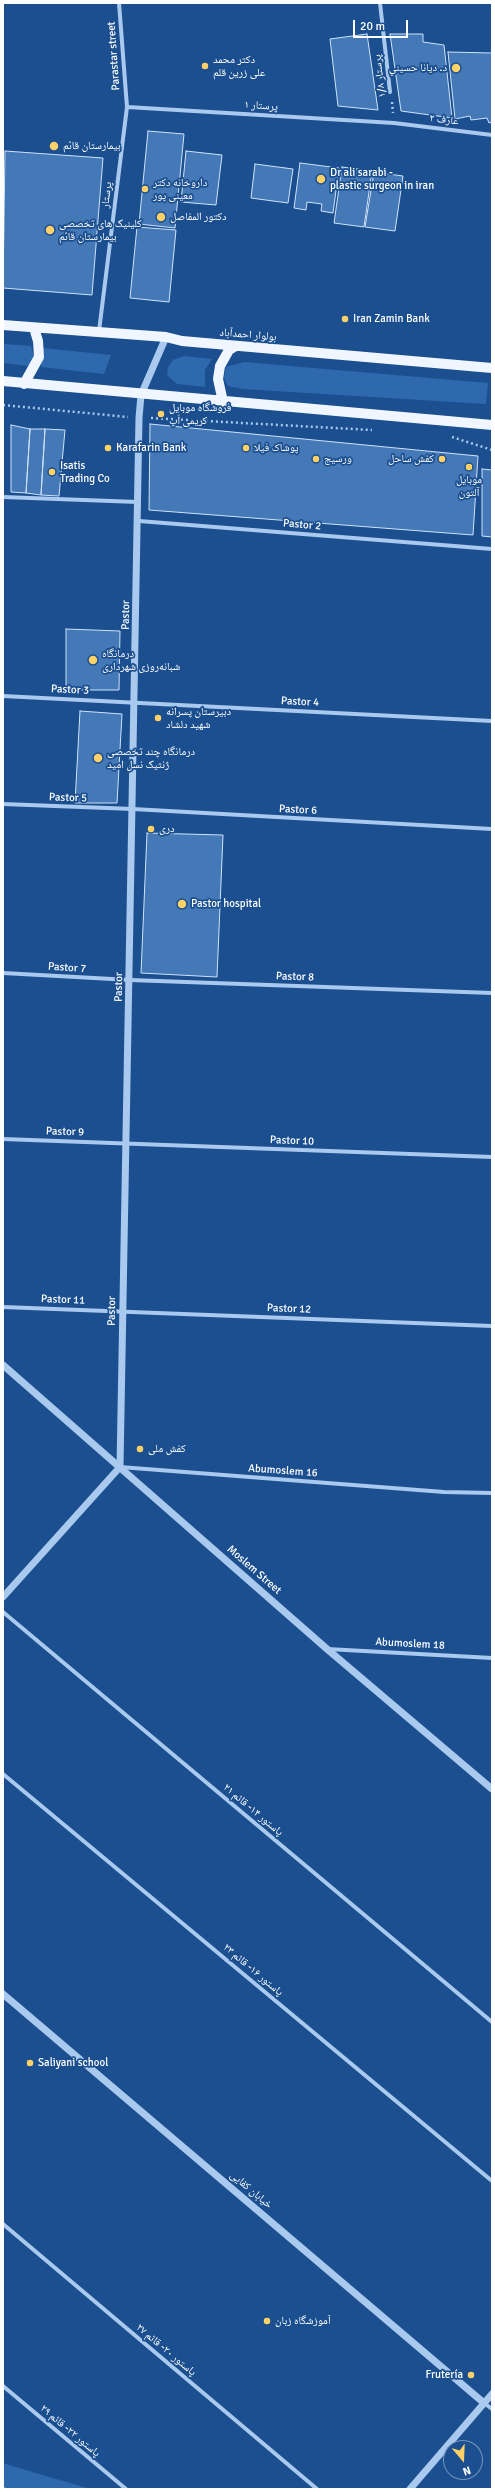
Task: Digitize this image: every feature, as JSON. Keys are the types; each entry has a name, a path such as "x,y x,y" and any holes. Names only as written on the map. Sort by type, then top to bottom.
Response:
{"main road":[{"name":"بولوار احمدآباد","path":"3,325 99,334 166,337 236,346 492,368"},
{"path":"24,384 39,357 38,341 34,328"},
{"path":"223,402 218,380 220,366 228,350 236,346"},
{"path":"3,381 141,395 492,425"}],"street":[{"name":"Parastar street","path":"119,3 127,107"},
{"name":"پرستار ۱/۸","path":"380,3 390,92"},
{"name":"پرستار ۱","path":"127,107 394,123"},
{"name":"پرستار","path":"99,334 127,107"},
{"name":"عارف ۲","path":"394,123 492,135"},
{"name":"Pastor","path":"120,1467 139,521 139,418 141,395 166,337"},
{"path":"3,497 139,502"},
{"name":"Pastor 2","path":"139,521 492,549"},
{"name":"Pastor 3","path":"3,696 135,703"},
{"name":"Pastor 4","path":"135,703 492,721"},
{"name":"Pastor 5","path":"3,804 133,809"},
{"name":"Pastor 6","path":"133,809 492,829"},
{"name":"Pastor 7","path":"3,973 130,980"},
{"name":"Pastor 8","path":"130,980 492,993"},
{"name":"Pastor 9","path":"3,1139 126,1144"},
{"name":"Pastor 10","path":"126,1144 492,1157"},
{"name":"Pastor 11","path":"3,1307 123,1312"},
{"name":"Pastor 12","path":"123,1312 492,1326"},
{"name":"Moslem Street","path":"3,1365 327,1649 492,1789"},
{"path":"3,1597 120,1467"},
{"name":"Abumoslem 16","path":"120,1467 444,1492 492,1493"},
{"name":"پاستور ۱۴- قائم ۲۱","path":"3,1612 492,2022"},
{"name":"Abumoslem 18","path":"327,1649 492,1658"},
{"name":"پاستور ۱۶- قائم ۲۳","path":"3,1774 492,2181"},
{"name":"خیابان کفایی","path":"3,1994 484,2403"},
{"name":"پاستور ۲۰- قائم ۲۷","path":"3,2224 317,2489"},
{"name":"پاستور ۲۲- قائم ۲۹","path":"3,2386 126,2489"},
{"path":"410,2489 492,2394"},
{"path":"484,2403 492,2410"}],"path":[{"name":"پرستار ۱/۸","path":"390,92 394,123"},
{"path":"3,405 139,418 375,430"},
{"path":"446,434 492,450"}],"shaded area":[{"path":"3,344 31,346 34,356 32,362 28,366 3,363"},
{"path":"43,348 111,355 104,374 41,367"},
{"path":"184,356 212,359 205,370 205,387 177,384 167,375 168,367 173,360"},
{"path":"244,362 488,383 486,404 242,389 228,386 224,378 226,367"},
{"path":"3,2463 39,2474 91,2489 3,2489"}],"building":[{"path":"367,34 378,110 338,106 330,39"},
{"path":"390,34 423,34 423,42 444,45 452,118 401,111"},
{"path":"448,52 492,53 492,122 489,123 487,118 471,120 470,116 455,119"},
{"path":"148,131 184,134 175,228 139,224"},
{"name":"کلینیک های تخصصی بیمارستان قائم","path":"5,151 103,158 92,295 3,288"},
{"path":"186,151 222,155 216,205 181,202"},
{"path":"300,163 339,168 333,213 321,211 322,204 307,202 306,210 294,208"},
{"path":"255,164 293,169 288,203 251,198"},
{"path":"342,167 372,171 364,227 334,223"},
{"path":"374,172 403,176 395,231 365,227"},
{"path":"137,227 176,230 169,302 130,298"},
{"path":"150,424 478,456 473,535 149,510"},
{"path":"11,425 30,429 26,493 11,492"},
{"path":"30,429 45,429 41,495 26,493"},
{"name":"Isatis Trading Co","path":"45,429 65,430 59,496 41,495"},
{"path":"482,469 492,470 492,537 482,536"},
{"name":"درمانگاه شبانه‌روزی شهرداری","path":"66,629 120,631 119,690 66,690"},
{"name":"درمانگاه چند تخصصی ژنتیک نسل امید","path":"80,711 122,714 117,803 75,803"},
{"name":"Pastor hospital","path":"147,833 223,835 217,977 141,973"}],"place":[{"name":"دکتر محمد علی زرین قلم","path":"205,66"},
{"name":"د. ديانا حسيني","path":"456,68"},
{"name":"بیمارستان قائم","path":"54,146"},
{"name":"Dr ali sarabi - plastic surgeon in iran","path":"321,179"},
{"name":"داروخانه دکتر معینی پور","path":"145,189"},
{"name":"دكتور المفاصل","path":"161,217"},
{"name":"کلینیک های تخصصی بیمارستان قائم","path":"50,230"},
{"name":"Iran Zamin Bank","path":"345,319"},
{"name":"فروشگاه موبایل کریمی اَپ","path":"161,414"},
{"name":"Karafarin Bank","path":"108,448"},
{"name":"پوشاک فیلا","path":"246,448"},
{"name":"ورسیج","path":"316,459"},
{"name":"کفش ساحل","path":"442,459"},
{"name":"موبایل آلتون","path":"469,467"},
{"name":"Isatis Trading Co","path":"52,472"},
{"name":"درمانگاه شبانه‌روزی شهرداری","path":"93,660"},
{"name":"دبیرستان پسرانه شهید دلشاد","path":"158,718"},
{"name":"درمانگاه چند تخصصی ژنتیک نسل امید","path":"98,758"},
{"name":"دری","path":"151,829"},
{"name":"Pastor hospital","path":"182,904"},
{"name":"کفش ملی","path":"140,1449"},
{"name":"Saliyani school","path":"30,2063"},
{"name":"آموزشگاه زبان","path":"267,2321"},
{"name":"Frutería","path":"471,2375"}]}
